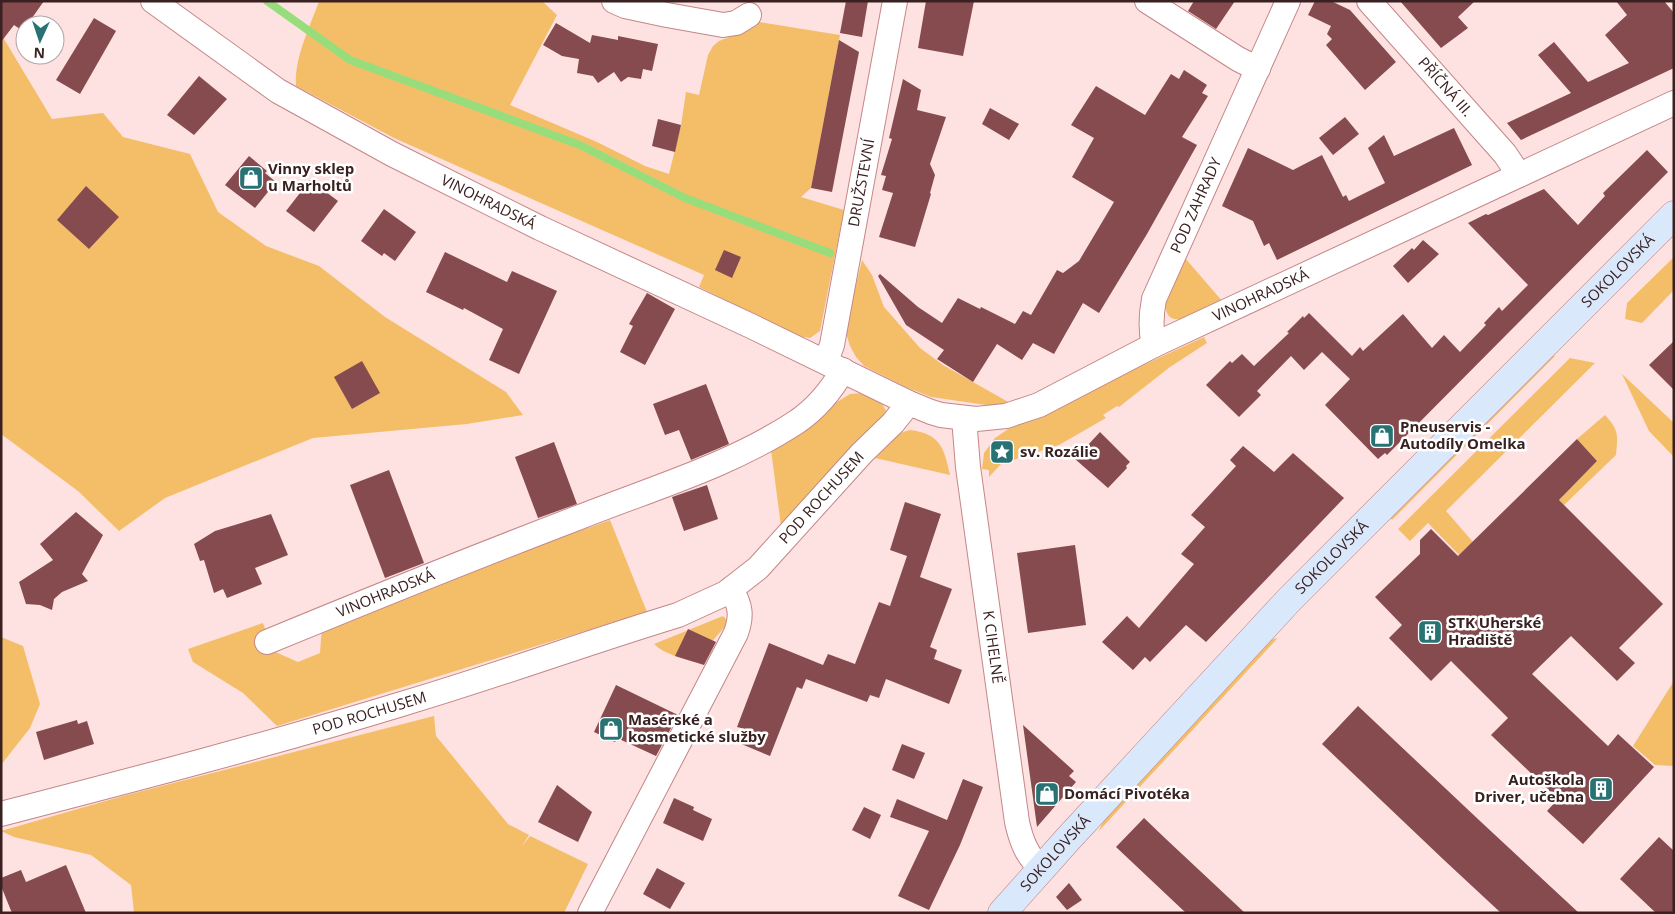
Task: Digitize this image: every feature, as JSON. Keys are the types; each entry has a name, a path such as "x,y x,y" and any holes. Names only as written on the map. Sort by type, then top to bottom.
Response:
{"main road":[{"name":"SOKOLOVSKÁ","path":"1002,913 1289,600 1674,215"}],"street":[{"name":"VINOHRADSKÁ","path":"153,1 278,91 392,154 540,228 672,288 908,403 931,412 964,418 1006,416 1039,405 1154,345 1674,103"},
{"path":"614,1 625,6 723,25 736,24 749,15"},
{"name":"DRUŽSTEVNÍ","path":"835,366 832,345 895,1"},
{"path":"1147,1 1238,59 1258,69"},
{"name":"POD ZAHRADY","path":"1154,345 1150,316 1154,299 1288,1"},
{"name":"PŘÍČNÁ III.","path":"1369,1 1505,154 1519,175"},
{"name":"VINOHRADSKÁ","path":"267,642 448,568 687,476 746,450 798,421 811,411 826,396 835,366"},
{"name":"POD ROCHUSEM","path":"1,814 268,744 407,703 678,615 732,589 758,568 862,453 893,423 908,403"},
{"name":"K CIHELNĚ","path":"964,418 968,467 1017,822 1028,853 1034,863 1042,869"},
{"path":"590,913 736,633 740,614 732,589"}],"shaded area":[{"path":"319,1 542,1 557,15 510,105 597,142 645,166 669,174 681,125 686,92 699,95 708,55 713,46 719,41 745,31 759,22 840,35 811,188 801,197 844,210 820,331 810,338 797,336 699,287 704,275 394,138 296,86 297,65"},
{"path":"1,34 15,57 15,65 20,65 52,119 103,113 123,137 190,154 218,212 266,246 319,266 385,317 506,392 523,415 467,424 313,438 165,498 119,531 78,491 1,434"},
{"path":"1674,257 1674,290 1642,323 1625,319 1627,303"},
{"path":"1185,258 1223,302 1198,315 1179,319 1171,318 1167,312 1166,301"},
{"path":"862,260 872,275 884,307 920,348 943,365 1010,403 993,406 931,397 864,366 850,346 845,330"},
{"path":"1204,337 1207,343 1170,367 1119,407 1117,406 1103,415 1106,418 1059,445 1001,464 989,477 989,470 982,469 984,453 995,438 1014,425"},
{"path":"1550,355 1555,356 1392,520 1389,516"},
{"path":"1570,358 1595,363 1446,511 1473,542 1466,562 1428,523 1410,541 1398,529"},
{"path":"1622,374 1674,423 1674,457 1649,431"},
{"path":"862,393 883,405 886,411 885,417 781,526 771,450 824,410 850,394"},
{"path":"1605,415 1615,429 1616,455 1564,505 1559,500 1597,461 1577,439"},
{"path":"910,430 920,432 935,439 946,457 950,475 875,458 894,437"},
{"path":"610,520 647,612 277,726 243,693 193,662 188,649 263,623 273,651 298,662 320,653 322,625"},
{"path":"723,616 729,622 694,662 668,653 654,644"},
{"path":"1,637 23,646 40,704 30,728 1,765"},
{"path":"1277,638 1098,832 1104,820 1270,640"},
{"path":"1674,681 1674,766 1655,765 1633,746"},
{"path":"434,716 436,736 508,824 529,835 522,846 530,836 588,864 564,913 134,913 131,885 91,855 14,837 1,831 123,796"}],"building":[{"path":"1,1 44,1 34,15 15,15 15,26 1,42"},
{"path":"846,1 868,1 862,37 840,33"},
{"path":"926,1 974,1 963,56 918,48"},
{"path":"1194,1 1235,1 1216,29 1188,11"},
{"path":"1315,1 1331,1 1350,10 1396,62 1365,90 1326,45 1332,39 1327,34 1331,26 1308,15"},
{"path":"1400,1 1475,1 1458,17 1468,28 1441,48"},
{"path":"1616,1 1664,1 1674,13 1674,68 1521,140 1507,123 1571,93 1538,55 1554,42 1588,82 1629,63 1605,35 1627,15"},
{"path":"94,18 116,31 80,94 56,80"},
{"path":"556,23 590,43 592,35 618,40 618,36 658,44 652,71 643,69 641,79 628,77 621,82 614,72 598,83 593,76 577,73 579,59 562,56 543,45"},
{"path":"839,40 859,52 832,192 811,188"},
{"path":"1184,70 1207,85 1202,93 1208,96 1182,137 1197,145 1147,234 1099,313 1083,303 1054,354 1033,343 1022,360 997,344 973,382 937,359 944,350 906,325 878,276 880,274 918,307 942,323 958,298 1015,324 1023,311 1031,315 1057,270 1063,273 1079,261 1114,202 1072,177 1094,138 1071,125 1096,86 1145,115 1171,74 1179,79"},
{"path":"199,76 227,99 194,135 167,115"},
{"path":"903,79 921,90 917,110 946,117 930,164 935,175 915,247 879,237 893,193 882,190 886,176 881,175 892,139 889,138"},
{"path":"990,108 1019,124 1009,140 982,124"},
{"path":"1345,117 1359,134 1333,155 1319,138"},
{"path":"658,119 681,125 675,152 652,146"},
{"path":"1454,128 1472,165 1277,260 1269,243 1264,246 1253,221 1222,206 1248,148 1293,170 1322,155 1343,197 1346,195 1349,201 1385,183 1368,148 1384,135 1394,156"},
{"path":"1647,150 1668,172 1387,455 1385,453 1378,459 1325,405 1350,379 1322,352 1304,370 1291,356 1257,391 1261,395 1239,417 1206,385 1230,361 1232,363 1242,354 1254,366 1289,333 1287,332 1303,316 1304,318 1309,313 1352,356 1360,347 1363,351 1403,314 1432,348 1444,335 1460,352 1486,325 1484,323 1499,307 1502,311 1528,285 1468,223 1544,189 1578,225 1605,196 1603,193"},
{"path":"249,156 267,171 265,173 276,182 255,208 225,185"},
{"path":"310,180 338,201 314,232 286,211"},
{"path":"86,186 119,217 89,249 57,220"},
{"path":"384,209 416,232 395,261 384,253 382,256 361,241"},
{"path":"1423,240 1439,254 1408,283 1393,266 1412,248 1414,250"},
{"path":"724,250 741,257 732,278 715,270"},
{"path":"445,252 507,282 512,271 557,291 519,374 489,360 503,329 464,308 463,310 426,292"},
{"path":"647,293 675,309 645,365 620,352 633,326 629,324"},
{"path":"1674,341 1674,390 1649,365"},
{"path":"362,361 380,393 352,409 334,377"},
{"path":"706,384 729,444 691,460 679,430 665,435 653,404"},
{"path":"1100,432 1130,462 1126,466 1127,468 1108,488 1075,459"},
{"path":"1577,439 1597,461 1559,500 1663,604 1619,648 1635,663 1617,681 1571,636 1532,674 1608,746 1618,734 1654,767 1583,844 1547,811 1558,799 1491,735 1508,718 1451,661 1431,681 1389,638 1402,625 1375,597 1420,554 1420,540 1431,529 1458,556"},
{"path":"554,442 577,504 538,518 515,457"},
{"path":"1243,446 1274,472 1293,453 1344,498 1206,642 1186,625 1150,662 1145,657 1133,670 1102,642 1127,616 1139,628 1194,564 1181,554 1205,527 1191,515 1236,466 1230,460"},
{"path":"389,470 424,563 385,578 350,485"},
{"path":"707,485 718,519 684,531 672,497"},
{"path":"905,502 941,514 920,577 952,589 930,647 937,650 934,659 962,670 949,704 886,679 879,698 870,695 867,702 806,679 802,689 797,687 770,756 739,743 745,729 737,727 769,643 823,665 828,654 855,664 879,602 890,606 907,556 890,550"},
{"path":"76,512 103,535 82,574 88,581 62,592 54,599 52,610 40,605 26,604 19,582 53,560 40,544"},
{"path":"271,514 288,555 255,568 262,584 227,598 223,589 214,593 204,560 200,561 194,544 215,531"},
{"path":"1075,545 1086,625 1028,633 1017,553"},
{"path":"688,629 716,642 704,665 675,656"},
{"path":"616,685 678,715 656,756 617,738 615,742 594,732"},
{"path":"1358,706 1579,913 1501,913 1444,860 1322,744"},
{"path":"77,720 78,724 87,721 94,744 44,760 36,732"},
{"path":"1023,725 1074,771 1069,776 1076,782 1037,827"},
{"path":"902,744 925,753 914,779 892,770"},
{"path":"963,779 983,787 960,845 929,910 898,896 929,831 890,817 897,799 947,820"},
{"path":"557,785 592,812 578,842 538,822"},
{"path":"674,798 694,807 693,810 712,819 703,841 663,823"},
{"path":"864,807 881,815 870,839 852,830"},
{"path":"1144,818 1245,913 1186,913 1116,847"},
{"path":"1659,837 1674,851 1674,913 1656,913 1620,879"},
{"path":"66,865 86,913 12,913 1,886 1,878 21,870 26,882"},
{"path":"657,868 685,883 670,909 643,894"},
{"path":"1069,883 1082,900 1067,910 1056,897"}],"waterway":[{"path":"267,1 350,60 580,145 685,198 830,253"}],"place":[{"name":"Vinny sklep u Marholtů","path":"251,178"},
{"name":"Pneuservis - Autodíly Omelka","path":"1382,436"},
{"name":"sv. Rozálie","path":"1002,452"},
{"name":"STK Uherské Hradiště","path":"1430,632"},
{"name":"Masérské a kosmetické služby","path":"611,729"},
{"name":"Autoškola Driver, učebna","path":"1601,789"},
{"name":"Domácí Pivotéka","path":"1047,794"}]}
